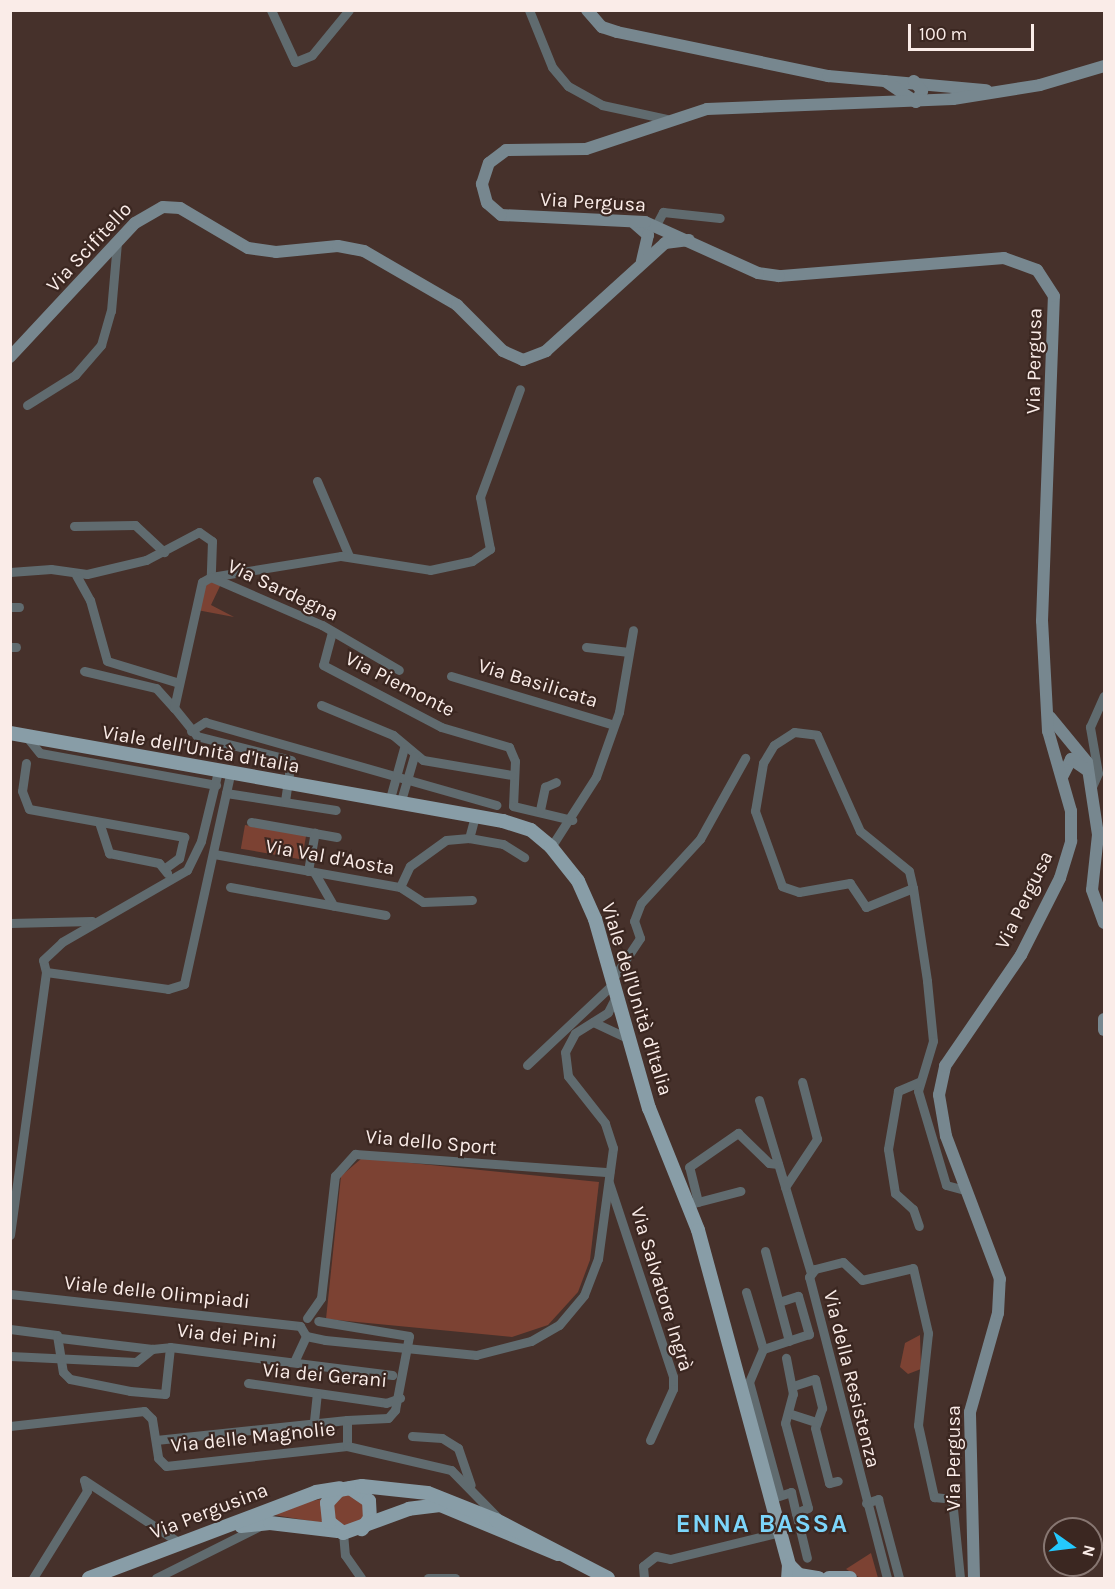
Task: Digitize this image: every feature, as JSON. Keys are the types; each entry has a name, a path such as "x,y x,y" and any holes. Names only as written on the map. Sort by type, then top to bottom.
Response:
{"main road":[{"path":"587,10 602,27 617,32 828,76 881,81 914,81 1003,93"},
{"name":"Via Pergusa","path":"974,1578 970,1412 998,1313 1000,1279 965,1190 938,1108 940,1080 954,1050 1021,955 1060,878 1072,825 1052,748 1047,713 1042,621 1058,310 1045,278 1028,264 1004,258 779,276 741,267 692,239 659,226 629,220 501,215 482,194 484,171 496,154 516,146 586,149 667,119 725,108 916,102 1003,93 1104,66"},
{"path":"881,81 916,102 922,91 914,81"},
{"path":"881,81 891,93 884,103"},
{"name":"Via Scifitello","path":"10,357 143,215 173,207 248,248 357,249 448,299 503,351 523,360 546,351 637,270 654,247"},
{"path":"629,220 645,229 654,247"},
{"path":"654,247 659,226"},
{"path":"654,247 692,239"},
{"path":"1047,713 1071,744 1082,753 1088,771 1098,835 1092,890 1104,923"},
{"name":"Viale dell'Unità d'Italia","path":"10,733 219,781 289,785 524,826 551,847 584,894 616,983 617,1018 630,1040 649,1108 694,1203 776,1497 780,1532 789,1572"},
{"path":"1052,748 1071,744"},
{"path":"1052,748 1078,760 1088,771"},
{"path":"1062,781 1065,765 1078,760"},
{"path":"1104,1019 1104,1030"},
{"path":"360,1530 371,1509 365,1494 348,1488 327,1503 329,1522 340,1532 360,1530 422,1505 450,1508 608,1578"},
{"name":"Via Pergusina","path":"89,1578 316,1492 348,1488 428,1493 499,1520 558,1554"},
{"name":"Via Pergusina","path":"106,1578 240,1527 266,1523 340,1532"},
{"path":"789,1572 819,1578"},
{"path":"829,1578 850,1578"}],"street":[{"path":"271,10 295,62 312,55 349,10"},
{"path":"529,10 552,67 568,86 602,105 667,119"},
{"path":"659,226 663,212 720,219"},
{"path":"27,405 75,375 101,345 111,311 117,243"},
{"path":"10,572 51,569 76,575 164,552 206,533 212,541 212,577 349,556 430,570 489,553 480,497 520,389"},
{"path":"317,481 349,556"},
{"path":"74,526 135,525 164,552"},
{"path":"76,575 90,600 106,661 179,682"},
{"name":"Via Sardegna","path":"174,708 199,586 212,577 332,632 399,670"},
{"name":"Via Basilicata","path":"551,847 572,820 614,725 633,630"},
{"name":"Via Piemonte","path":"332,632 323,665 441,727 508,747 515,761 512,774"},
{"path":"586,647 629,652"},
{"path":"84,670 156,688 191,731 287,758 292,762 285,801"},
{"name":"Via Basilicata","path":"451,676 614,725"},
{"path":"1091,789 1098,773 1090,727 1104,696"},
{"path":"321,705 393,735 414,756 512,774 513,806 540,810 572,820"},
{"path":"191,731 205,722 496,806"},
{"path":"913,888 866,907 850,883 799,892 782,886 757,823 759,779 774,745 794,732 807,732 824,746 860,831 904,866 913,888 933,1041 919,1082 937,1165 946,1185 965,1190"},
{"path":"395,803 395,777 404,748"},
{"path":"395,803 407,780 414,756"},
{"path":"527,1065 616,983 640,938 634,921 641,903 700,838 745,758"},
{"path":"26,763 22,791 29,809 184,837 179,858 165,868"},
{"path":"219,781 226,795"},
{"path":"46,972 168,989 184,984 226,795 219,781"},
{"path":"10,1235 15,1171 46,972 46,954 94,921 171,880 194,861 219,781"},
{"path":"540,810 545,787 556,782"},
{"path":"226,795 285,801 336,810"},
{"path":"470,838 475,816"},
{"path":"99,822 109,853 165,868 171,880"},
{"path":"251,822 338,837"},
{"path":"315,833 311,871 334,906"},
{"path":"400,887 410,866 446,840 470,838 503,844 524,856"},
{"name":"Via Val d'Aosta","path":"214,854 400,887 423,902 472,900"},
{"path":"230,887 386,915"},
{"path":"10,923 94,921"},
{"path":"400,1398 411,1348 409,1336 307,1318 300,1326 308,1337 411,1348 490,1354 559,1325 593,1277 609,1176 609,1131 568,1076 565,1060 570,1038 594,1022 617,1018"},
{"path":"594,1022 617,1018"},
{"path":"785,1187 817,1139 802,1082"},
{"path":"919,1082 898,1091 888,1149 895,1193 913,1209 919,1226"},
{"path":"759,1100 811,1273"},
{"path":"740,1191 694,1203 689,1167 738,1133 769,1163 778,1164"},
{"name":"Via dello Sport","path":"307,1318 321,1298 334,1176 355,1154 609,1176"},
{"name":"Via Salvatore Ingrà","path":"609,1176 673,1377 673,1389 651,1440"},
{"path":"765,1251 789,1341"},
{"name":"Via della Resistenza","path":"887,1578 811,1290 811,1273 843,1262 862,1280 913,1268 928,1333 918,1425 934,1497 952,1499 960,1578"},
{"path":"746,1292 763,1349 749,1382 776,1497 791,1492 807,1558"},
{"name":"Viale delle Olimpiadi","path":"10,1294 300,1326"},
{"path":"763,1349 809,1334 798,1296 779,1302"},
{"path":"294,1362 308,1337 318,1333 318,1321"},
{"path":"10,1329 60,1338 152,1349"},
{"path":"60,1338 62,1356 70,1379 165,1394 170,1347"},
{"name":"Via dei Pini","path":"10,1356 62,1356 136,1362 152,1349 170,1347 392,1375"},
{"path":"786,1358 793,1386 785,1422 808,1508 796,1512"},
{"path":"793,1386 815,1379 822,1408 815,1422 829,1483 838,1480"},
{"name":"Via dei Gerani","path":"248,1383 386,1403 400,1398"},
{"path":"314,1422 317,1394"},
{"name":"Via delle Magnolie","path":"400,1398 388,1418 314,1422 156,1440 166,1466 347,1446 440,1466 471,1485 499,1520"},
{"path":"10,1426 144,1411 152,1419 156,1440"},
{"path":"788,1413 815,1422"},
{"name":"Via delle Magnolie","path":"347,1420 347,1446"},
{"path":"412,1436 442,1438 458,1448 471,1485"},
{"path":"34,1577 87,1491 84,1480 180,1543"},
{"path":"803,1489 814,1485"},
{"path":"866,1503 878,1499 898,1578"},
{"path":"450,1508 499,1520"},
{"path":"163,1577 266,1523"},
{"path":"340,1532 345,1555 361,1578"},
{"path":"644,1578 643,1566 656,1556 670,1559 780,1532"},
{"path":"428,1578 455,1578"}],"shaded area":[{"path":"214,581 221,584 211,605 234,617 197,610 204,586"},
{"path":"245,825 306,836 302,859 241,849"},
{"path":"362,1158 599,1182 590,1260 578,1292 548,1325 512,1337 326,1319 341,1176"},
{"path":"920,1335 921,1369 908,1374 900,1367 905,1343"},
{"path":"349,1492 367,1508 358,1526 338,1525 331,1512 332,1502"},
{"path":"321,1499 323,1523 274,1515 308,1502"},
{"path":"871,1553 878,1578 860,1578 846,1569"}],"district":[{"name":"ENNA BASSA","path":"762,1524"}]}
